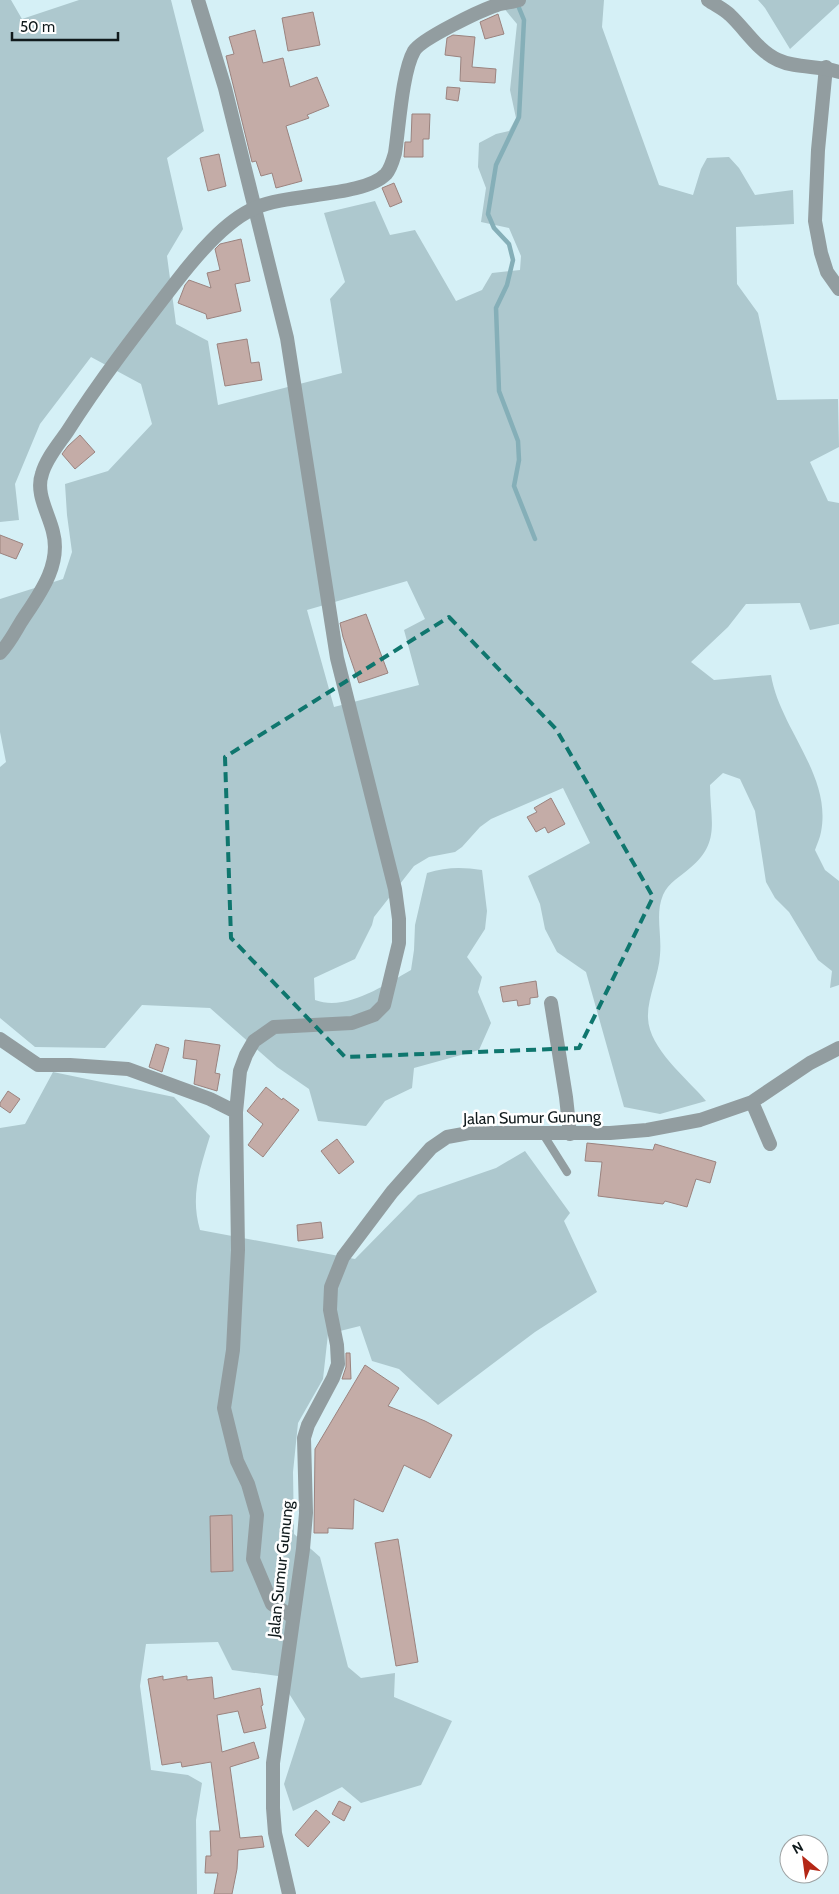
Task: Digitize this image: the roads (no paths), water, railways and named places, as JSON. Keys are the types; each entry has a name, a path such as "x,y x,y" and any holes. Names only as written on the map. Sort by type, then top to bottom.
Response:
{"street":[{"path":"198,0 225,88 287,338 337,658 395,889 399,919 399,943 384,1005 374,1015 352,1023 274,1027 254,1041 240,1071 236,1112 238,1250 233,1350 224,1408 237,1461 248,1484 256,1515 253,1559 272,1604 294,1617"},
{"path":"0,653 45,585 52,567 55,551 54,534 41,489 41,475 47,462 80,410 187,267 221,232 254,208 276,201 347,190 369,183 385,174 392,164 395,153 407,69 414,50 432,35 495,5 519,0"},
{"path":"708,0 729,13 765,53 790,65 832,70 818,150 815,221 827,272 839,289"},
{"path":"551,1003 570,1134"},
{"path":"0,1039 38,1065 128,1069 210,1099 236,1112"},
{"name":"Jalan Sumur Gunung","path":"289,1894 275,1833 273,1763 303,1549 306,1513 304,1438 308,1425 333,1378 338,1364 337,1345 330,1310 331,1287 343,1257 392,1192 431,1148 447,1137 469,1133 610,1134 647,1130 700,1120 752,1102 810,1063 839,1048"},
{"path":"752,1102 770,1144"}],"lane":[{"path":"544,1134 568,1172"}],"waterway":[{"path":"517,3 524,20 519,117 496,165 488,214 494,228 509,244 513,260 507,285 496,308 499,391 518,441 519,460 514,486 535,539"}]}
